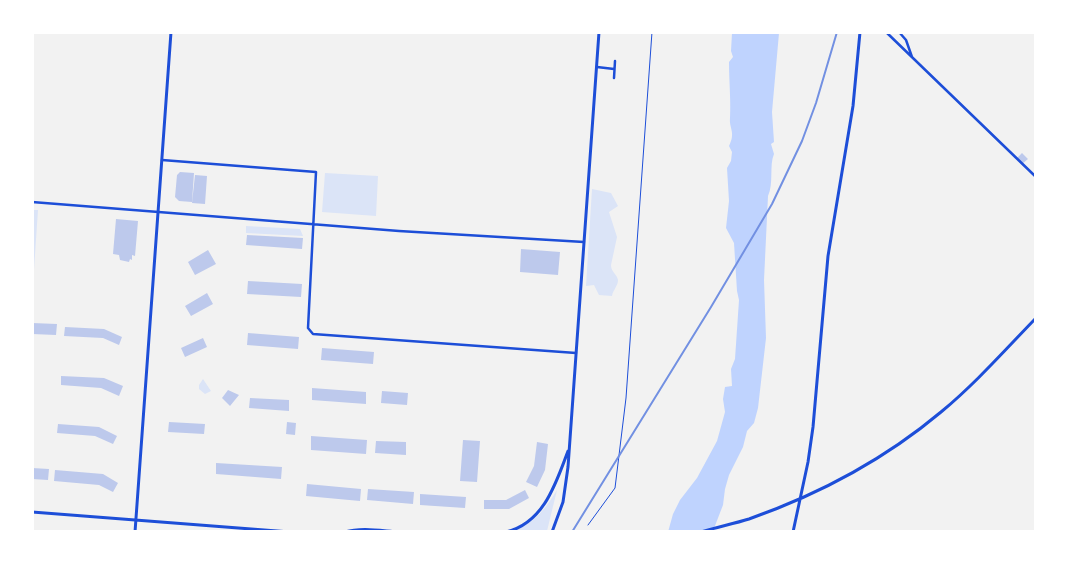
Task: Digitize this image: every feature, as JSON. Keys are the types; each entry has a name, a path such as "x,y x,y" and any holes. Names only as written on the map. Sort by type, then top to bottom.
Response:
{"street":[{"path":"135,532 171,32"},
{"path":"552,532 563,502 568,467 599,32"},
{"path":"793,532 814,426 828,256 852,106 860,32"},
{"path":"886,32 1036,177"},
{"path":"899,32 906,40 913,58"},
{"path":"614,78 615,61"},
{"path":"597,68 614,68"},
{"path":"162,160 316,172 308,328 313,334 576,353"},
{"path":"32,202 313,224 584,242"},
{"path":"701,532 748,519 810,494 865,466 942,412 1036,318"},
{"path":"506,532 528,520 540,510 556,483 569,445"},
{"path":"32,512 290,532"},
{"path":"345,532 369,530 399,532"}],"path":[{"path":"588,525 615,488 626,398 652,32"}],"shaded area":[{"path":"325,173 378,176 376,216 322,212"},
{"path":"592,189 611,193 618,206 609,212 617,237 611,265 618,280 612,296 599,295 594,285 586,286"},
{"path":"32,210 38,210 33,284"},
{"path":"246,226 300,229 303,236 246,233"},
{"path":"203,379 211,391 205,394 199,389"},
{"path":"557,490 547,531 515,531 539,514"}],"water":[{"path":"732,33 779,33 772,112 774,142 771,144 774,154 771,186 768,196 764,280 766,338 758,408 754,423 747,431 743,447 729,475 723,505 713,531 668,532 673,514 680,500 697,478 717,441 725,412 723,399 725,387 732,386 731,369 735,359 739,300 734,243 726,228 729,201 727,168 731,161 732,152 729,146 732,134 729,62 733,57 731,51"}],"building":[{"path":"1022,153 1028,159 1022,164 1017,158"},
{"path":"180,172 194,173 192,202 179,201 175,197 177,175"},
{"path":"195,175 207,176 205,204 192,203"},
{"path":"116,219 138,221 135,256 132,255 132,260 130,259 129,262 120,260 119,255 113,254"},
{"path":"247,235 303,238 302,249 246,245"},
{"path":"521,249 560,252 558,275 520,272"},
{"path":"208,250 216,264 195,275 188,262"},
{"path":"248,281 302,284 301,297 247,294"},
{"path":"207,293 213,304 191,316 185,306"},
{"path":"32,323 57,324 56,335 32,334"},
{"path":"65,327 104,329 122,337 119,345 103,338 64,336"},
{"path":"248,333 299,337 298,349 247,345"},
{"path":"203,338 207,347 185,357 181,348"},
{"path":"322,348 374,352 373,364 321,360"},
{"path":"61,376 104,378 123,386 119,396 101,388 61,385"},
{"path":"312,388 366,392 366,404 312,400"},
{"path":"228,390 239,395 230,406 222,398"},
{"path":"382,391 408,393 407,405 381,403"},
{"path":"250,398 289,400 289,411 249,408"},
{"path":"169,422 205,424 204,434 168,432"},
{"path":"287,422 296,423 295,435 286,434"},
{"path":"58,424 99,427 117,436 113,444 95,436 57,433"},
{"path":"311,436 367,440 366,454 311,450"},
{"path":"463,440 480,441 477,482 460,481"},
{"path":"376,441 406,442 406,455 375,453"},
{"path":"537,442 548,444 545,470 537,487 526,482 534,466"},
{"path":"216,463 282,467 281,479 216,474"},
{"path":"32,468 49,469 48,480 32,479"},
{"path":"55,470 103,474 118,483 113,492 99,485 54,481"},
{"path":"307,484 361,489 360,501 306,496"},
{"path":"368,489 414,492 413,504 367,500"},
{"path":"525,490 529,498 509,509 484,509 484,500 506,500"},
{"path":"420,494 466,497 465,508 420,505"}],"railway":[{"path":"572,532 711,307 772,204 802,141 816,103 837,32"}]}
